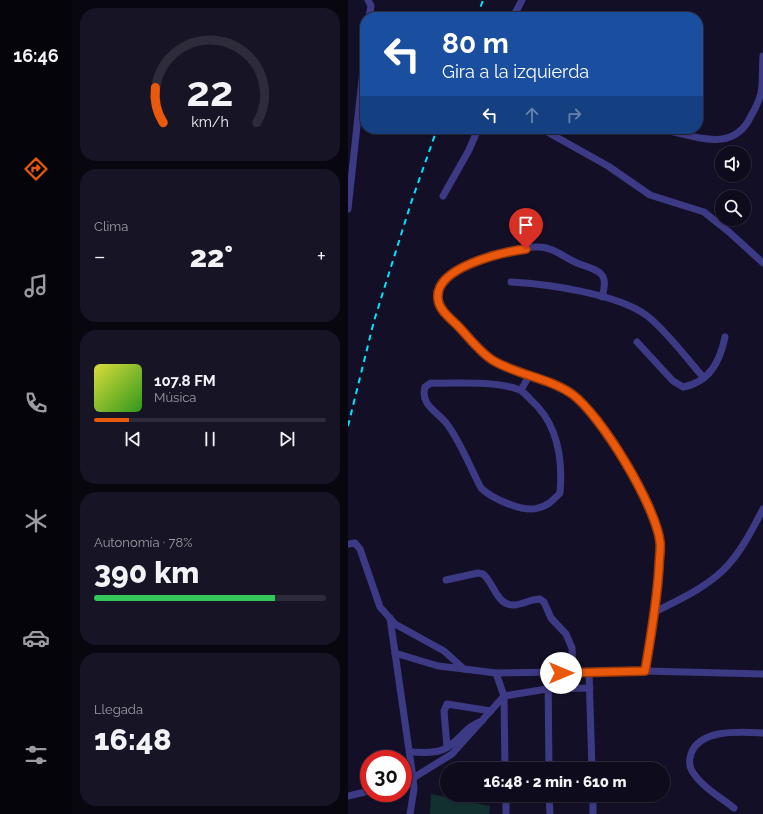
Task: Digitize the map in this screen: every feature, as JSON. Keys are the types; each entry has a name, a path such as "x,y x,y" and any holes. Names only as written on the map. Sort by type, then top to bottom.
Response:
{"street":[{"path":"516,12 522,0"},
{"path":"683,134 704,139 724,139 737,135 746,128 761,93 763,56"},
{"path":"348,209 360,98"},
{"path":"443,196 469,150 476,134"},
{"path":"551,134 608,166 650,194 704,212 729,232 763,263"},
{"path":"602,297 606,286 605,278 601,273 573,262 549,249 539,247 485,257 458,271 443,282 439,290 438,300 442,310 488,356 495,361 529,376 553,384 572,394 588,410 626,464 651,510 660,543 655,612 645,671"},
{"path":"511,282 563,287 602,297 632,307 647,316 704,378"},
{"path":"637,342 679,385 688,386 712,372 718,362 724,337"},
{"path":"521,390 529,376"},
{"path":"431,383 496,385 521,390 538,406 553,429 560,454 560,493 550,504 536,509 510,504 488,495 480,488 448,424 426,403 423,393 425,387 431,383"},
{"path":"655,612 697,590 724,569 748,538 763,509"},
{"path":"348,544 355,544 360,549 380,607 395,624 444,651 464,669"},
{"path":"446,580 478,573 483,574 501,600 506,603 518,605 533,599 540,599 544,602 551,618 566,634 572,648 573,673"},
{"path":"390,618 410,750"},
{"path":"395,653 438,666 496,673 645,671 763,674"},
{"path":"589,672 592,762"},
{"path":"496,673 504,696 505,762"},
{"path":"548,673 549,762"},
{"path":"412,752 431,752 444,749 466,735 483,721 504,696 547,689 590,688"},
{"path":"442,760 444,749 444,711 447,704 491,711"},
{"path":"734,808 711,791 691,770 689,760 692,750 698,743 719,734 739,732 763,733"},
{"path":"413,778 452,754 466,735"},
{"path":"410,814 414,789 412,769"},
{"path":"348,796 360,793"},
{"path":"506,802 506,814"},
{"path":"549,802 550,814"},
{"path":"592,802 593,814"}],"green space":[{"path":"431,794 440,796 440,802 470,802 490,806 489,814 430,814"}],"railway":[{"path":"479,12 483,0"},
{"path":"348,426 374,321 411,203 435,134"}],"route":[{"path":"526,249 485,257 458,271 443,282 439,290 438,300 442,310 481,350 495,361 553,384 572,394 588,410 626,464 651,510 660,543 658,590 645,671 561,673"}]}
